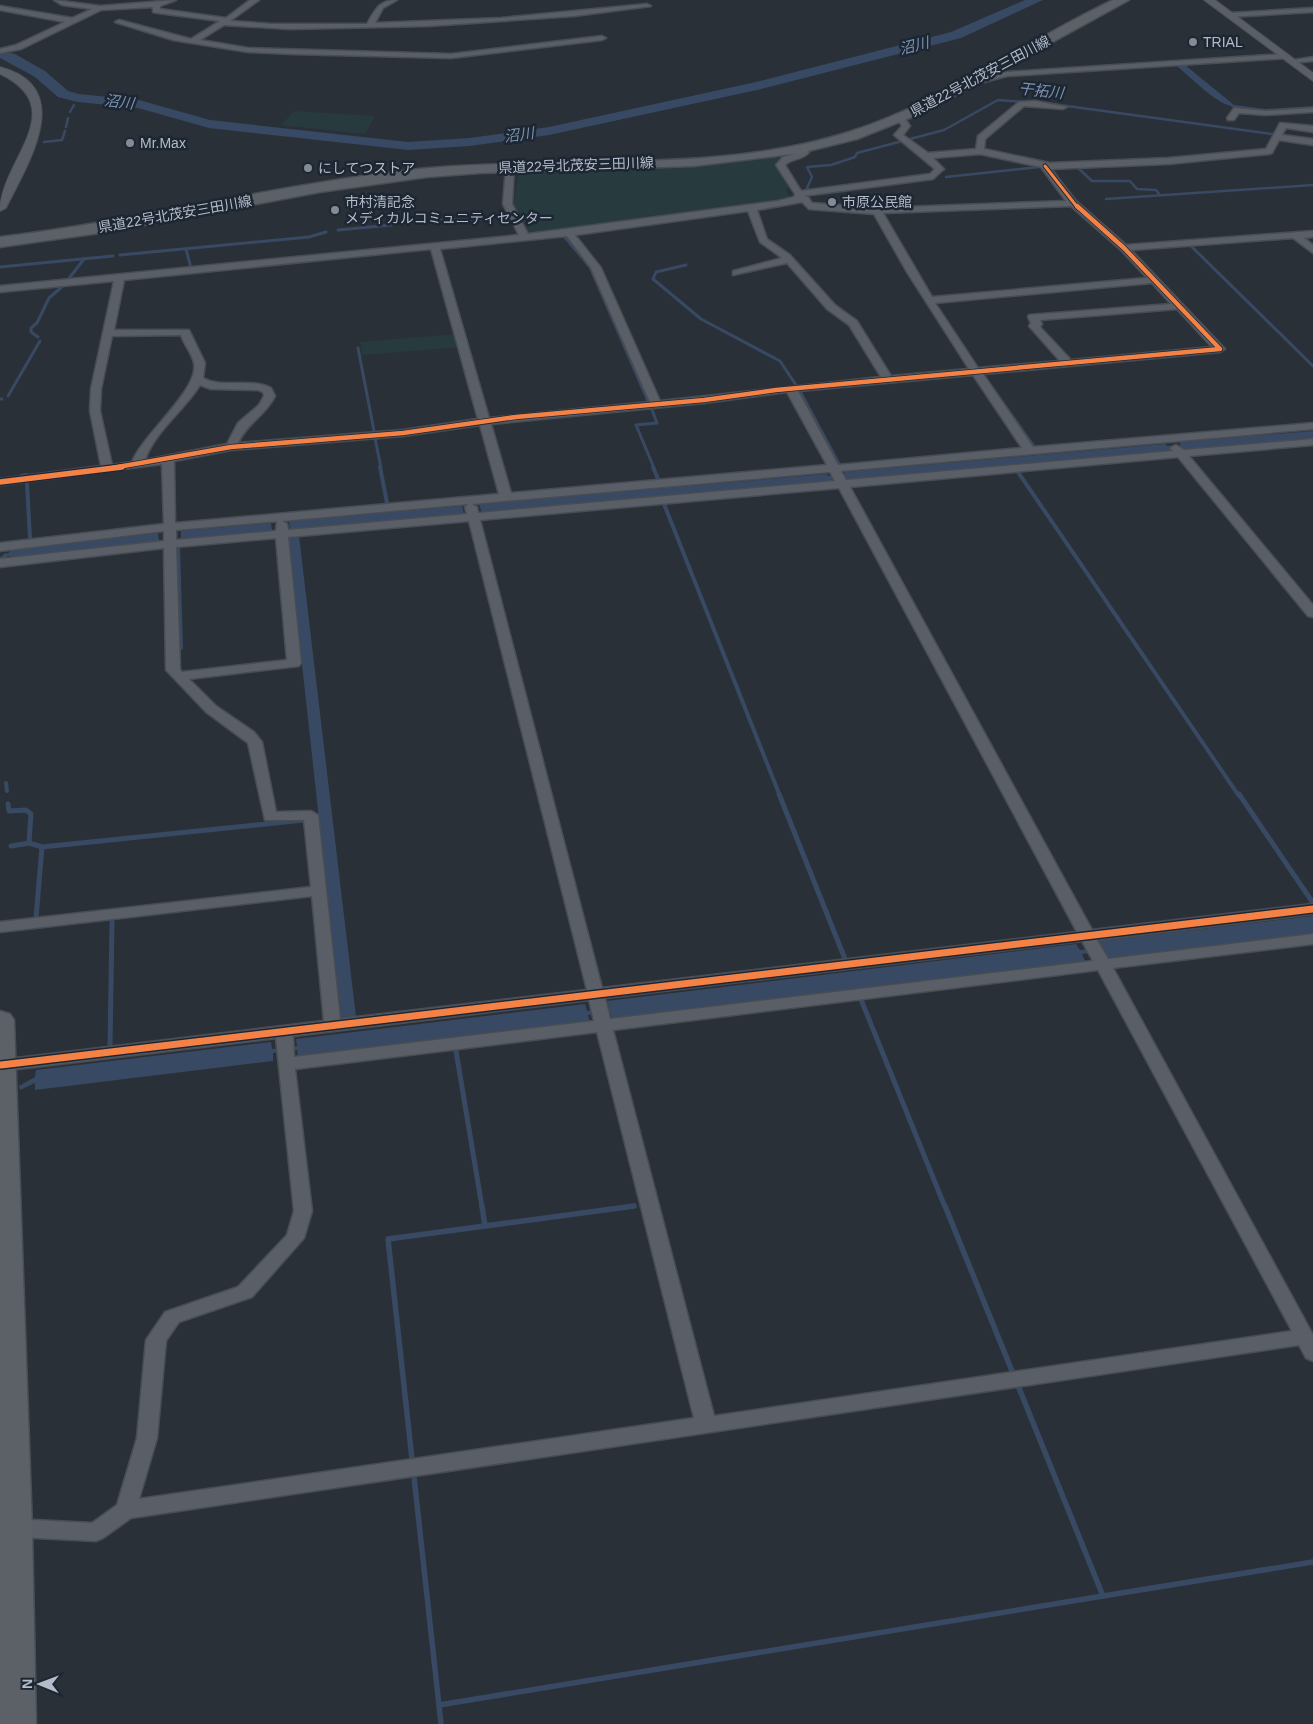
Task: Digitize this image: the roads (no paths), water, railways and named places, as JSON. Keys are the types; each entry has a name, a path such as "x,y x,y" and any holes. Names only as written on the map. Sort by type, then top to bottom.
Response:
{"main road":[{"name":"県道22号北茂安三田川線","path":"0,242 90,230 414,174 510,167 701,160 800,148 850,137 900,119 1123,0"},
{"path":"0,1020 9,1522 17,1724"}],"street":[{"path":"1,8 19,0"},
{"path":"58,0 62,3 100,8 157,5 172,0"},
{"path":"193,41 255,0"},
{"path":"370,26 380,6 393,0"},
{"path":"1209,0 1313,78"},
{"path":"157,5 156,10 158,11 281,27 370,26 550,18 647,6"},
{"path":"1,8 75,21"},
{"path":"3,49 18,47 100,8"},
{"path":"1230,15 1313,10"},
{"path":"119,22 166,36 266,51 404,53 446,56 602,38 565,38 550,18"},
{"path":"975,80 984,80 1007,74 1313,59"},
{"path":"0,70 26,86 36,100 38,116 30,140 0,208"},
{"path":"980,150 981,138 1022,104 1063,107"},
{"path":"1231,118 1236,110 1266,113 1313,110"},
{"path":"0,289 569,233 778,204 799,196 937,175 940,169 938,165 898,135 906,126 900,119"},
{"path":"926,156 980,150 1045,166 1168,160 1269,151 1283,126 1313,130"},
{"path":"1278,135 1313,142"},
{"path":"800,148 805,152 781,162 780,168 799,196 805,199 809,206"},
{"path":"0,482 137,466 231,446 403,433 486,421 656,403 704,400 791,389 1220,350 1124,248 1073,203 1045,166"},
{"path":"510,167 506,197 507,208 525,237"},
{"path":"778,204 877,211 1073,203"},
{"path":"752,208 764,240 789,259 831,307 853,323 889,381"},
{"path":"877,211 898,250 976,373 1030,451"},
{"path":"569,233 596,268 656,403"},
{"path":"1124,248 1313,234"},
{"path":"1296,236 1313,250"},
{"path":"435,247 486,421 506,497"},
{"path":"736,273 789,259"},
{"path":"107,468 96,411 100,365 120,277"},
{"path":"931,300 1155,280"},
{"path":"1068,363 1034,326 1036,324 1033,317 1180,306"},
{"path":"108,333 185,332 185,338 199,361 200,368 197,380 171,416 155,432 137,466"},
{"path":"197,380 210,386 250,384 263,387 268,394 268,399 264,406 243,423 231,446"},
{"path":"9,1522 96,1532 126,1510 706,1425 1309,1345 791,389"},
{"path":"0,547 169,527 506,497 837,476 1175,447 1313,426"},
{"path":"0,564 170,544 473,516 837,476 1030,451 1313,442"},
{"path":"1175,447 1313,613"},
{"path":"168,459 173,670 211,709 249,735 255,742 270,817 311,815 333,1026"},
{"path":"469,501 598,1011 706,1425"},
{"path":"178,676 294,663 280,517"},
{"path":"0,927 318,891"},
{"path":"1,1065 285,1049 1095,951 1313,909"},
{"path":"285,1049 333,1026 598,1011 1095,951 1313,939"},
{"path":"126,1510 147,1438 156,1340 172,1317 244,1292 295,1238 303,1211 285,1049"}],"water":[{"path":"1185,65 1234,105 1265,109 1313,106 1313,109 1269,112 1235,108 1213,97 1177,66"},
{"path":"1313,431 1313,440 1186,451 1184,448 1171,450 1172,452 849,481 847,478 830,480 831,482 482,513 479,504 827,474 828,476 845,474 844,472 1165,444 1167,446 1181,445 1179,442"},
{"path":"462,506 464,514 290,529 289,521"},
{"path":"271,523 272,531 181,540 181,531"},
{"path":"158,533 159,541 11,558 11,556 6,556 11,550"},
{"path":"299,536 356,1017 341,1019 288,537"},
{"path":"1313,916 1313,934 1108,958 1105,951 1082,954 1085,961 612,1019 610,1012 588,1015 590,1022 298,1058 297,1050 273,1053 273,1061 35,1090 35,1083 20,1090 19,1086 35,1077 36,1070 271,1042 272,1049 297,1046 296,1039 585,1004 587,1011 609,1008 607,1001 1076,944 1080,950 1102,948 1099,941"}],"waterway":[{"name":"沼川","path":"0,54 10,57 40,74 63,94 78,98 139,104 209,124 408,146 470,142 549,131 757,86 956,35 1011,9 1037,0"},
{"name":"干拓川","path":"811,191 807,188 812,177 807,167 831,165 855,157 857,153 944,130 998,100 1025,102"},
{"name":"干拓川","path":"1045,103 1280,135"},
{"path":"70,112 74,105"},
{"path":"66,127 68,118"},
{"path":"44,142 62,140 65,131"},
{"path":"946,177 1039,167"},
{"path":"1077,167 1092,181 1130,181 1137,189 1156,190 1160,195"},
{"path":"1106,199 1313,185"},
{"path":"440,220 481,219"},
{"path":"402,223 430,220"},
{"path":"338,230 391,225"},
{"path":"120,255 309,237 326,232"},
{"path":"559,236 563,235 590,267 648,401"},
{"path":"1191,246 1313,366"},
{"path":"186,249 191,268"},
{"path":"0,267 113,256"},
{"path":"67,281 84,259"},
{"path":"686,265 656,272 653,279 701,319 780,361 796,385"},
{"path":"38,337 31,332 31,328 37,323 49,298 65,284"},
{"path":"8,396 40,341"},
{"path":"358,348 374,431"},
{"path":"984,376 1040,455"},
{"path":"801,393 839,464"},
{"path":"651,407 657,423 636,425 654,468"},
{"path":"375,438 381,468"},
{"path":"380,467 387,503"},
{"path":"653,467 658,479"},
{"path":"1018,472 1239,796"},
{"path":"21,476 27,475"},
{"path":"27,483 30,538"},
{"path":"664,504 780,796"},
{"path":"178,546 181,648"},
{"path":"0,560 6,555"},
{"path":"6,783 7,791"},
{"path":"779,794 845,959"},
{"path":"1239,794 1313,903"},
{"path":"8,804 9,811 26,810 31,814 29,843"},
{"path":"42,847 304,820"},
{"path":"11,846 29,843"},
{"path":"29,843 42,847"},
{"path":"36,918 42,847"},
{"path":"110,1046 112,922"},
{"path":"862,1002 945,1207"},
{"path":"456,1051 482,1207"},
{"path":"482,1206 485,1226"},
{"path":"485,1226 634,1206 626,1207"},
{"path":"945,1206 1012,1371"},
{"path":"412,1459 388,1239 485,1226"},
{"path":"1019,1388 1103,1596"},
{"path":"414,1477 441,1724"},
{"path":"1103,1596 1313,1562"},
{"path":"439,1705 1103,1596"}],"place":[{"name":"TRIAL","path":"1193,42"},
{"name":"Mr.Max","path":"130,143"},
{"name":"にしてつストア","path":"308,168"},
{"name":"市原公民館","path":"832,202"},
{"name":"市村清記念 メディカルコミュニティセンター","path":"335,210"}]}
